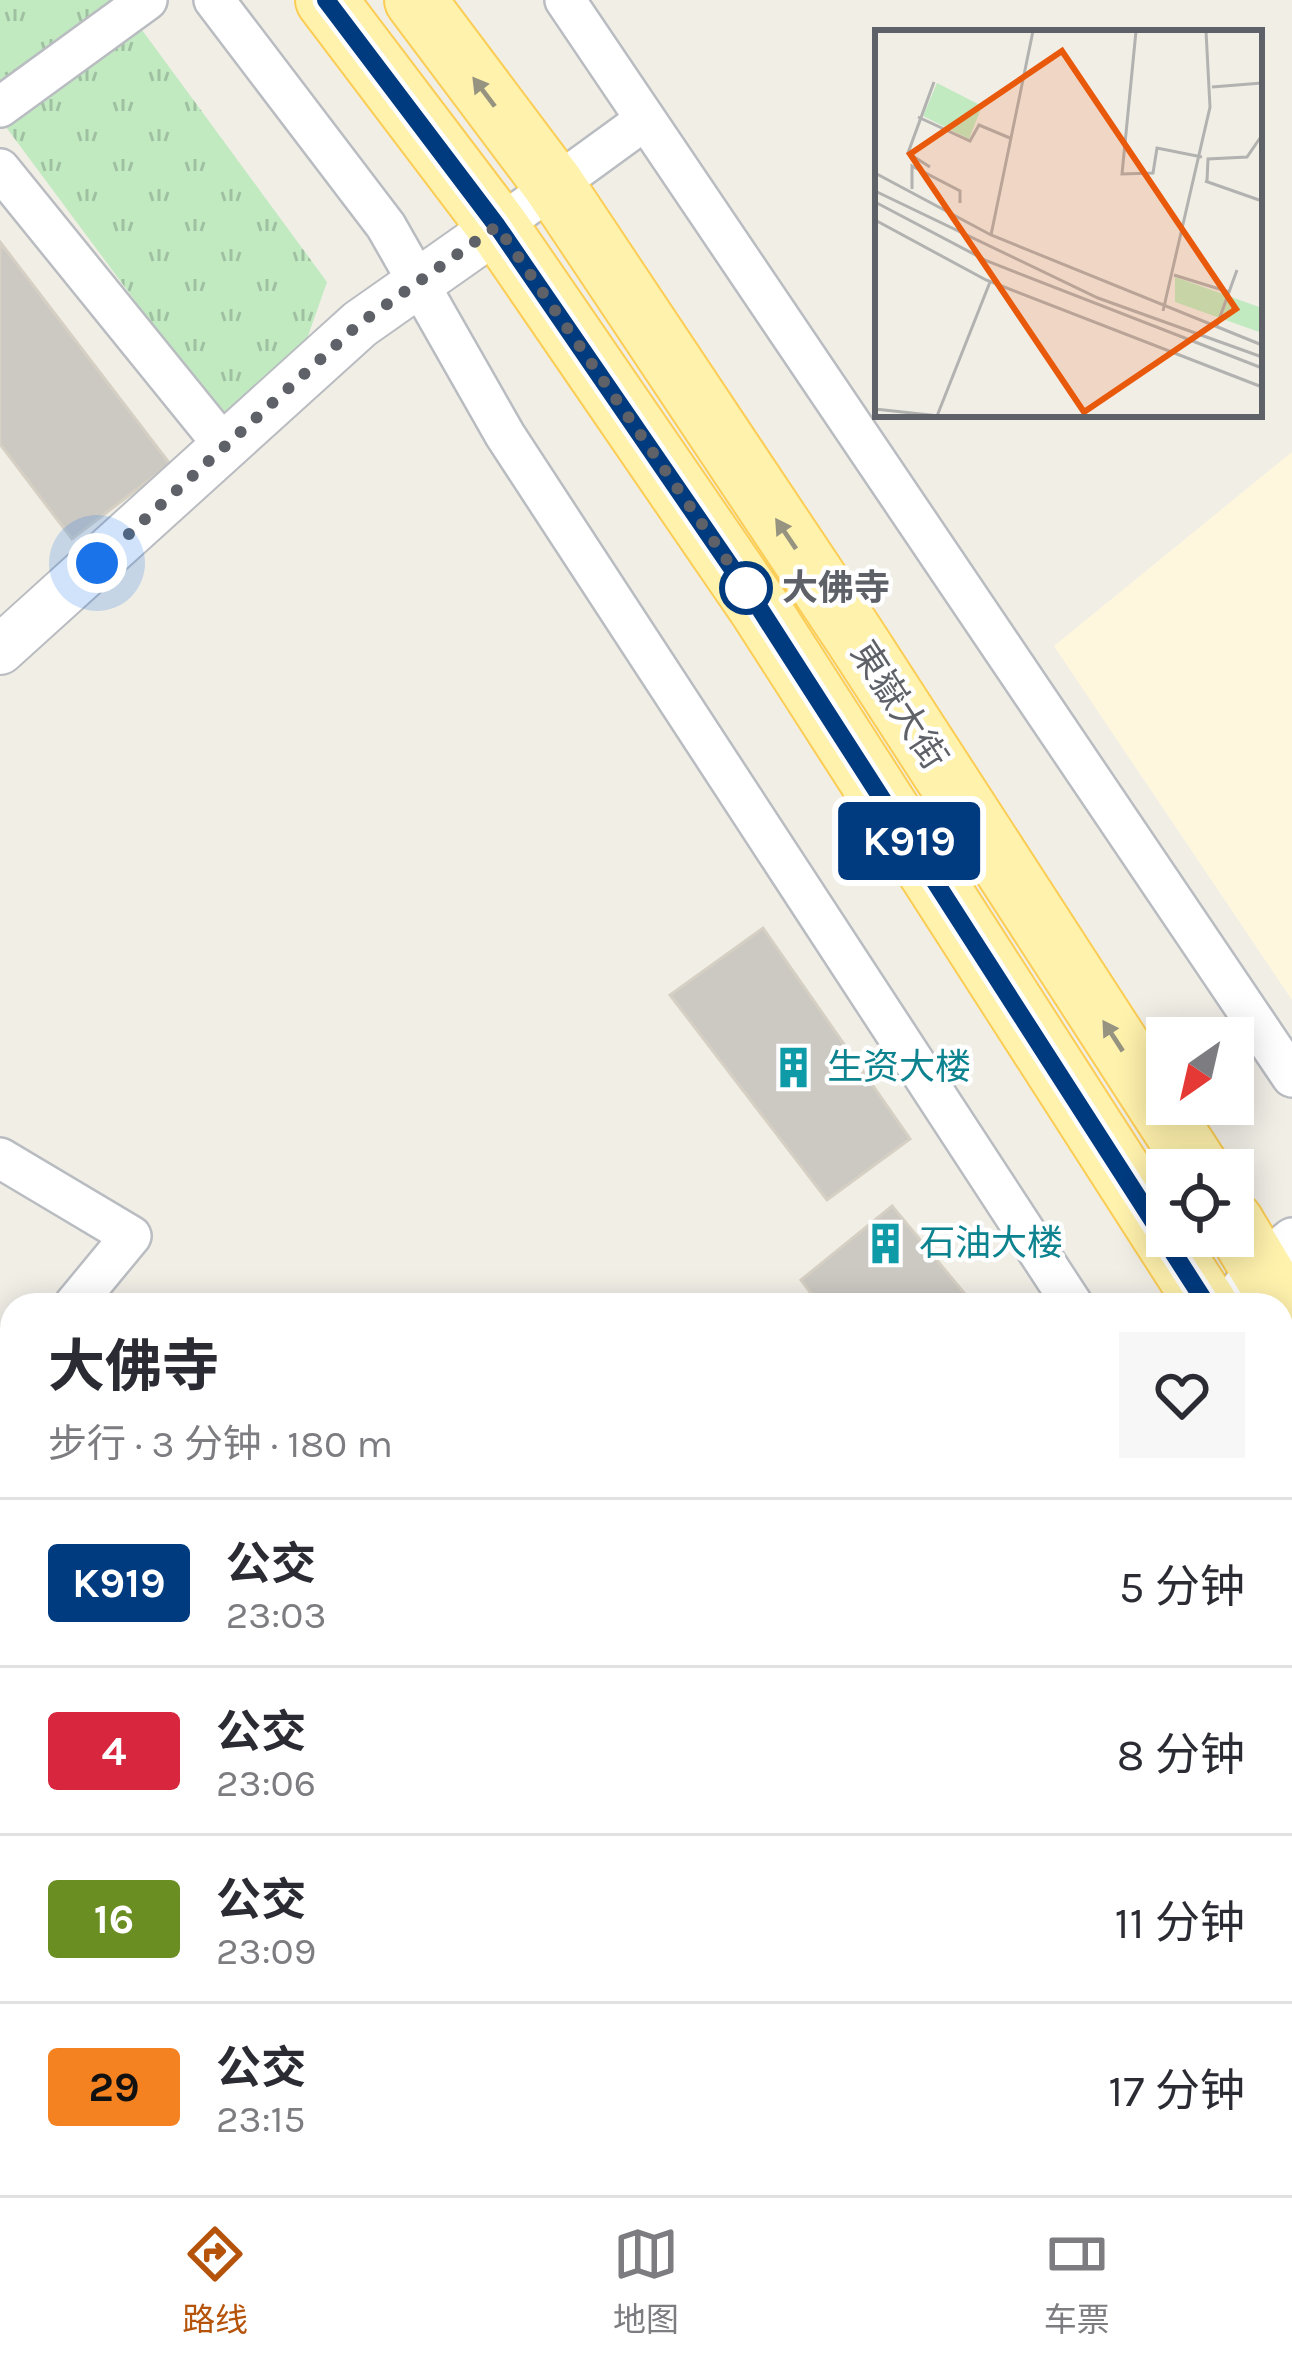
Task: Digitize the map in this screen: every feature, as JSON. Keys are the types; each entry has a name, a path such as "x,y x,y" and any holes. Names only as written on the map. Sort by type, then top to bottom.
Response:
{"main road":[{"name":"東嶽大街","path":"326,0 497,226 760,609 1199,1293"},
{"name":"東嶽大街","path":"415,0 553,184 855,637 1186,1149"},
{"path":"1253,1257 1275,1293"}],"street":[{"path":"0,107 147,0"},
{"path":"214,0 386,226 505,435 1065,1293"},
{"path":"565,0 1292,1077"},
{"path":"0,650 359,324 645,120"},
{"path":"0,169 226,448"},
{"path":"0,1157 131,1236 84,1293"}],"shaded area":[{"path":"1292,452 1292,1000 1054,646"}],"green space":[{"path":"0,0 120,0 327,282 296,370 228,426 0,119"}],"building":[{"path":"0,242 170,464 72,539 0,444"},
{"name":"生资大楼","path":"763,928 910,1139 827,1200 670,995"},
{"name":"石油大楼","path":"892,1206 964,1293 811,1293 801,1280"}],"bus line":[{"name":"K919","path":"326,0 497,226 760,609 1199,1293"}],"place":[{"name":"大佛寺","path":"746,588"},
{"name":"生资大楼","path":"793,1067"},
{"name":"石油大楼","path":"885,1243"}],"route":[{"path":"97,563 359,324 497,226 746,588"}]}
